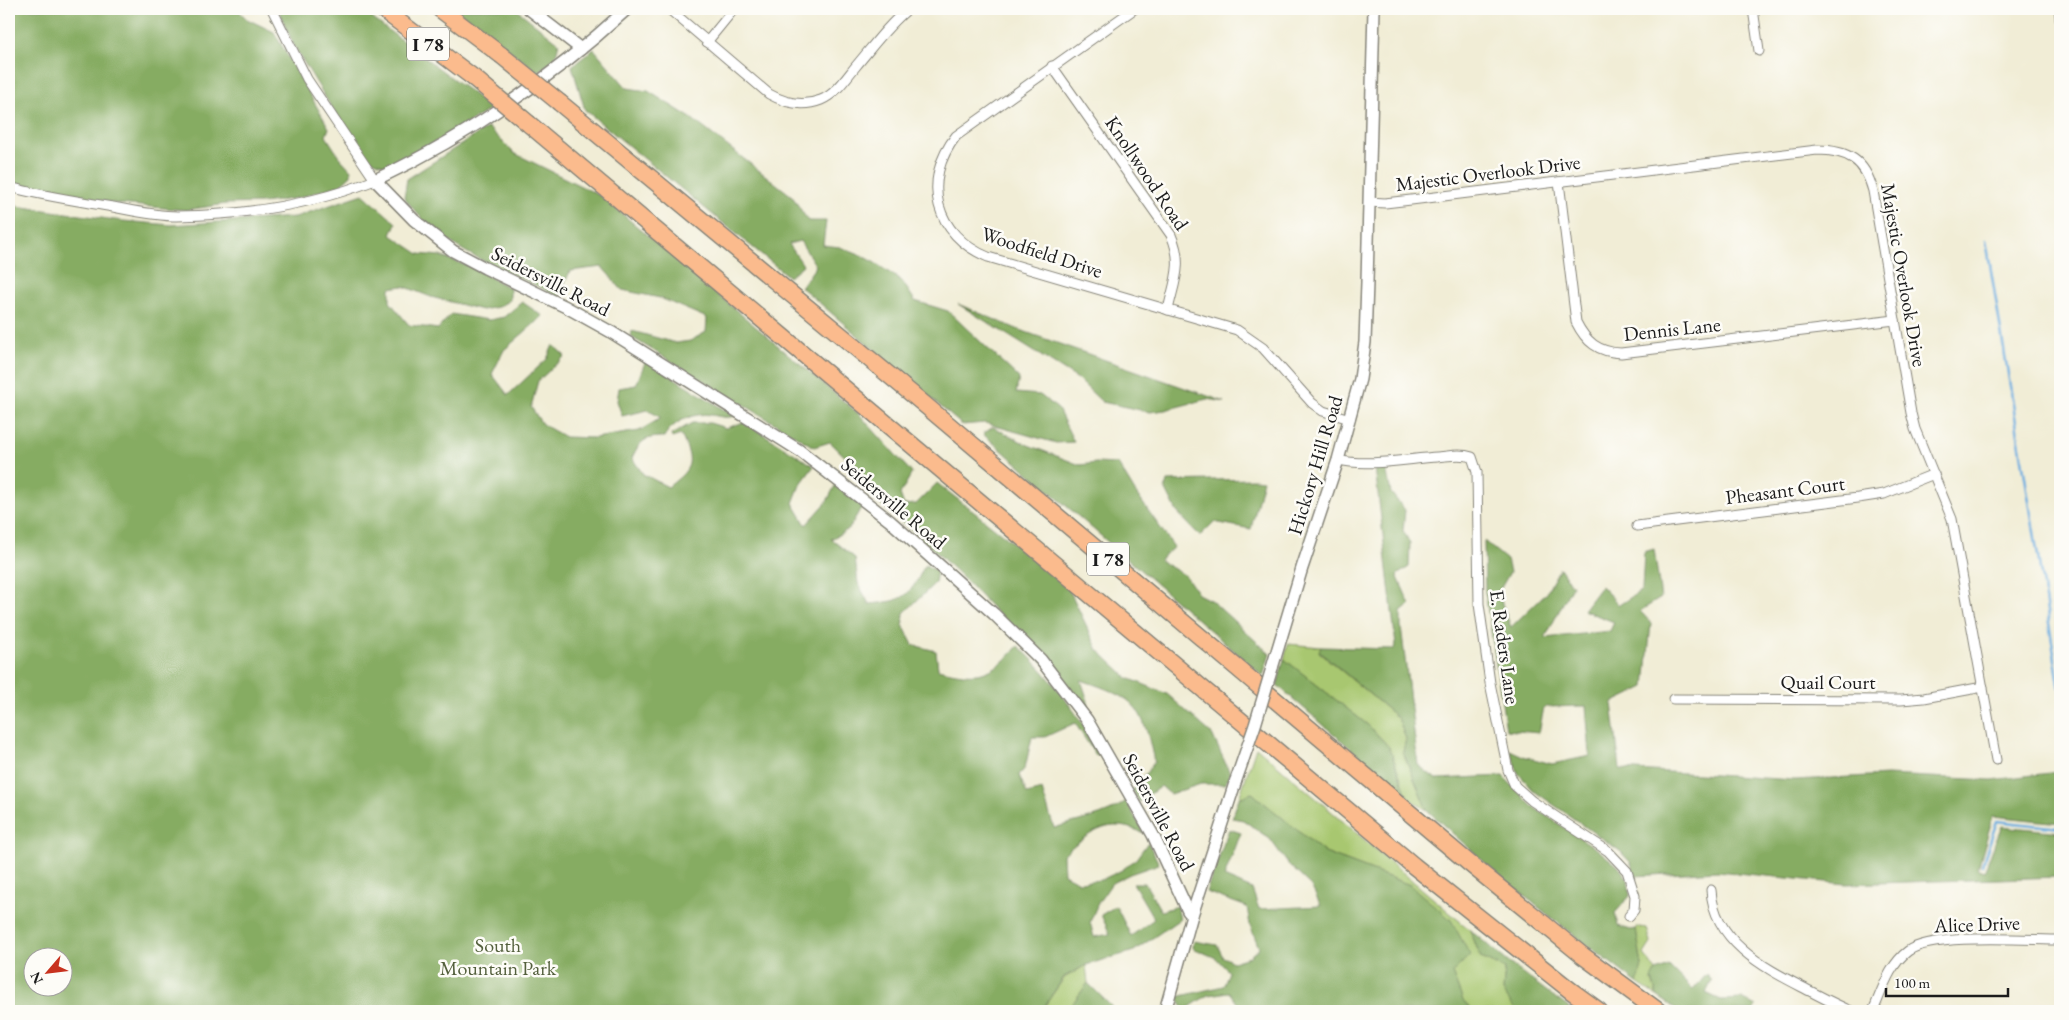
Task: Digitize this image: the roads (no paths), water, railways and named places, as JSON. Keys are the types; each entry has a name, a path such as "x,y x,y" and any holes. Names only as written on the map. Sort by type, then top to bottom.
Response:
{"highway":[{"name":"I 78","path":"382,9 474,78 1414,866 1570,990 1600,1011"},
{"name":"I 78","path":"440,9 560,103 897,381 1469,863 1582,955 1658,1011"}],"street":[{"path":"272,9 307,78 375,180"},
{"path":"529,9 581,49"},
{"path":"9,186 44,196 138,212 176,216 268,210 316,200 375,180 428,154 487,119 532,88 627,9"},
{"path":"669,9 769,94 790,103 810,103 826,98 840,86 886,30 908,9"},
{"path":"707,42 734,9"},
{"name":"Woodfield Drive","path":"1134,9 964,129 950,145 941,162 937,180 937,198 943,216 958,239 977,252 1237,330 1263,348 1312,403 1323,410 1350,419"},
{"name":"Hickory Hill Road","path":"1192,915 1255,725 1302,568 1338,460 1360,379 1365,342 1374,9"},
{"path":"1753,9 1760,51"},
{"path":"2059,9 2060,18"},
{"name":"Knollwood Road","path":"1052,66 1171,235 1178,262 1177,278 1168,310"},
{"name":"Majestic Overlook Drive","path":"1369,202 1385,203 1817,150 1832,150 1846,154 1860,164 1870,180 1915,429 1952,519 1996,760"},
{"name":"Seidersville Road","path":"375,180 414,220 453,250 611,332 800,451 890,521 994,614 1041,660 1086,720 1153,835 1188,912 1192,915"},
{"name":"Dennis Lane","path":"1559,182 1576,322 1587,340 1601,350 1621,354 1895,320"},
{"name":"E. Raders Lane","path":"1338,460 1366,462 1455,454 1472,457 1477,472 1479,604 1490,683 1508,770 1515,786 1532,802 1608,851 1627,871 1635,896 1634,910 1629,916"},
{"name":"Pheasant Court","path":"1637,526 1884,494 1934,474"},
{"name":"Quail Court","path":"1672,699 1902,700 1924,698 1983,687"},
{"path":"1711,890 1714,906 1722,924 1737,946 1762,966 1851,1011"},
{"path":"1165,1011 1192,915"},
{"name":"Alice Drive","path":"1873,1011 1893,968 1903,956 1917,946 1938,941 2060,940"}],"waterway":[{"path":"1986,240 2060,690"},
{"path":"1982,865 1997,821 2060,828"}],"park label":[{"name":"South Mountain Park","path":"498,956"}]}
